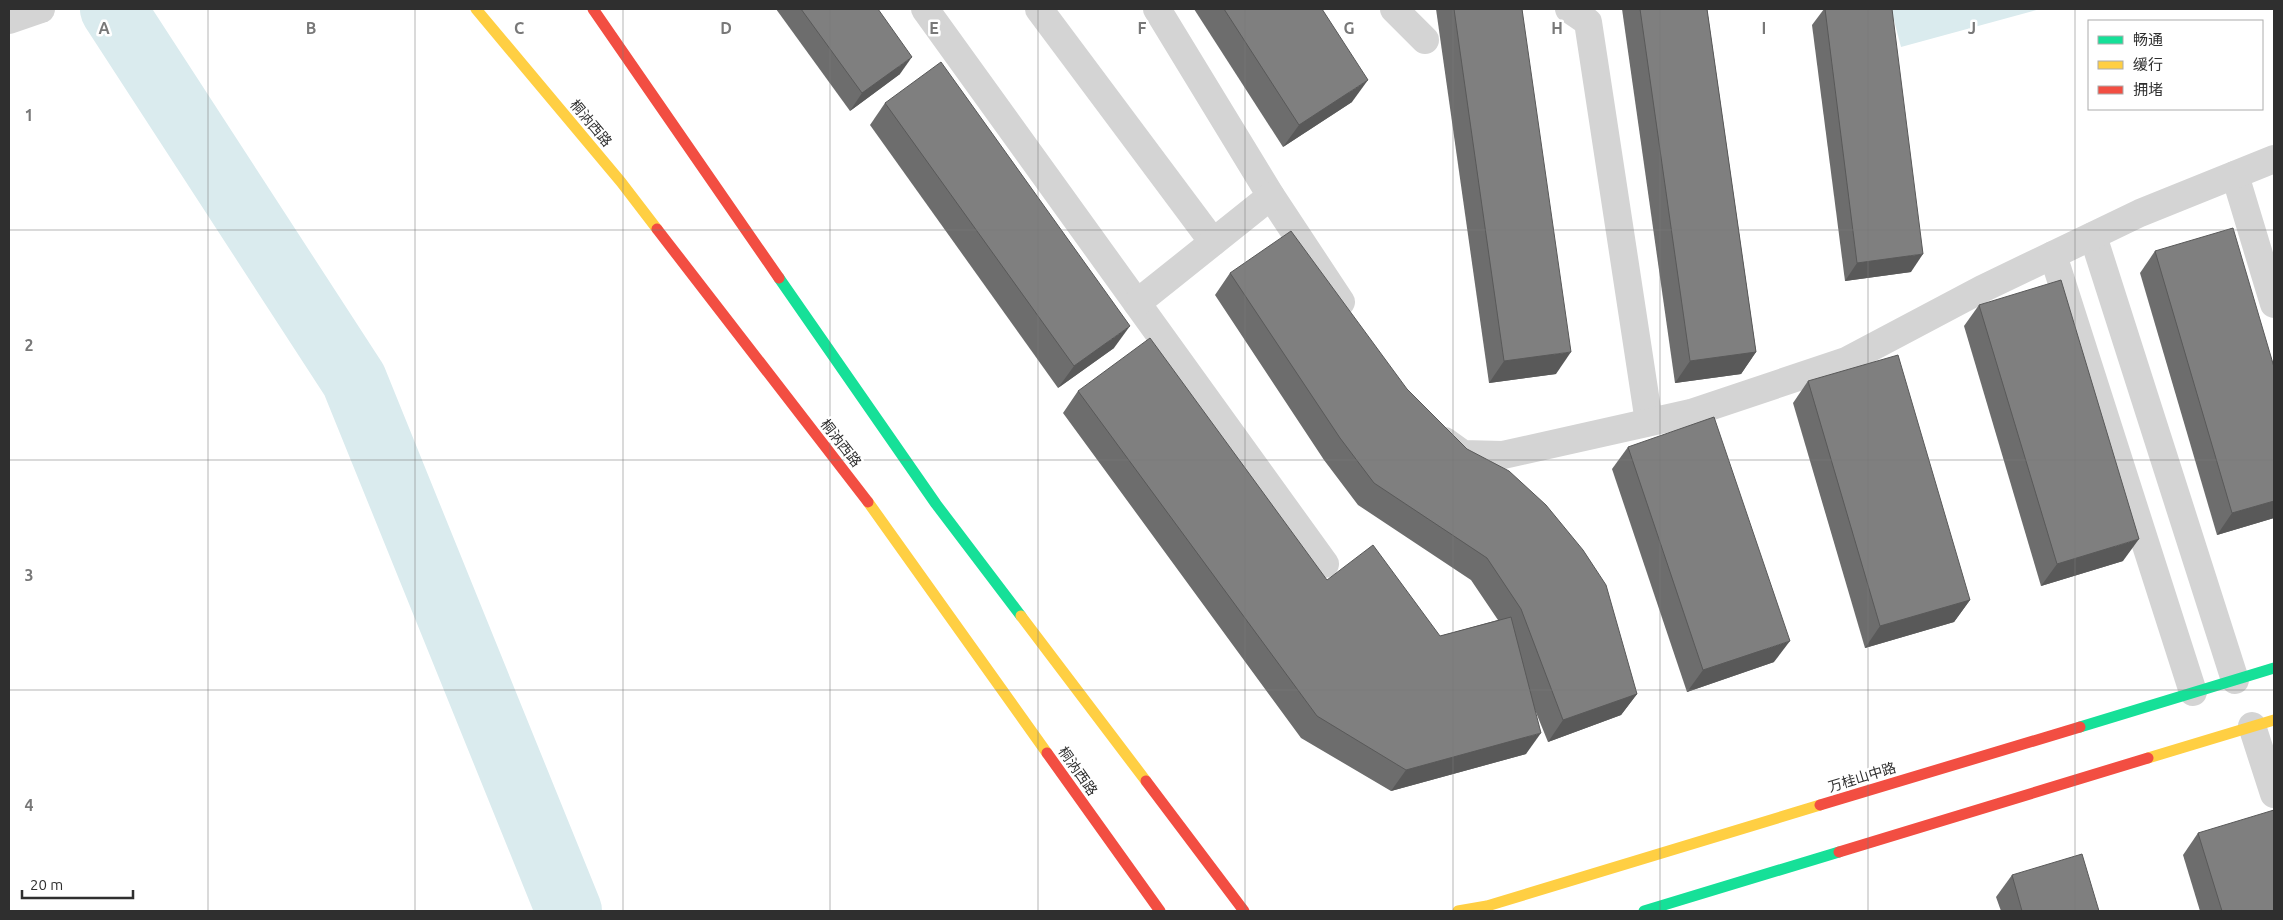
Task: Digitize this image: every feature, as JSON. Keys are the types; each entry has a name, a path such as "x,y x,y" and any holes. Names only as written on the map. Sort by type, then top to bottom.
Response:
{"main road":[{"name":"桐汭西路","path":"476,9 621,182 886,526 1160,911"},
{"path":"593,9 936,504 1244,911"},
{"name":"万桂山中路","path":"1458,911 1487,906 2274,668"},
{"path":"1644,911 2263,723"}],"street":[{"path":"9,20 41,9"},
{"path":"926,9 1325,564"},
{"path":"1039,9 1213,242"},
{"path":"1157,9 1271,196 1357,327"},
{"path":"1394,9 1425,40"},
{"path":"1569,9 1588,22 1649,422"},
{"path":"1422,425 1463,454 1502,455 1691,413 1846,361 1982,289 2140,213 2274,159"},
{"path":"2235,175 2274,304"},
{"path":"1137,303 1271,196"},
{"path":"2093,236 2235,680"},
{"path":"2053,255 2193,692"},
{"path":"2263,723 2274,794"}],"shaded area":[{"path":"1891,9 2040,9 1901,47"}],"building":[{"path":"801,9 878,9 912,57 862,93"},
{"path":"1224,9 1322,9 1368,80 1299,125"},
{"path":"1454,9 1522,9 1571,352 1504,361"},
{"path":"1640,9 1707,9 1756,352 1690,361"},
{"path":"1825,9 1892,9 1923,254 1857,263"},
{"path":"941,62 1130,326 1074,366 885,103"},
{"path":"2233,228 2274,367 2274,501 2232,513 2155,251"},
{"path":"1291,231 1407,389 1467,449 1509,471 1546,505 1583,550 1606,585 1637,694 1563,720 1521,609 1487,558 1374,483 1340,438 1230,273"},
{"path":"2061,280 2139,539 2057,564 1979,305"},
{"path":"1150,338 1327,580 1373,545 1440,636 1511,617 1541,733 1406,770 1317,716 1078,391"},
{"path":"1898,355 1970,600 1880,626 1808,381"},
{"path":"1714,417 1790,641 1703,670 1628,447"},
{"path":"2274,810 2274,911 2222,911 2198,833"},
{"path":"2082,854 2099,911 2022,911 2012,875"}],"waterway":[{"path":"113,9 354,380 569,911"}],"traffic: fast":[{"path":"779,278 936,504 1021,616"},
{"path":"2080,727 2274,668"},
{"path":"1644,911 1839,852"}],"traffic: slow":[{"path":"476,9 621,182 657,229"},
{"path":"868,502 1047,753"},
{"path":"1021,616 1146,781"},
{"path":"2148,758 2274,720"},
{"path":"1458,911 1487,906 1820,805"}],"traffic: jam":[{"path":"593,9 779,278"},
{"path":"657,229 868,502"},
{"path":"1820,805 2080,727"},
{"path":"1047,753 1160,911"},
{"path":"1839,852 2148,758"},
{"path":"1146,781 1244,911"}]}
